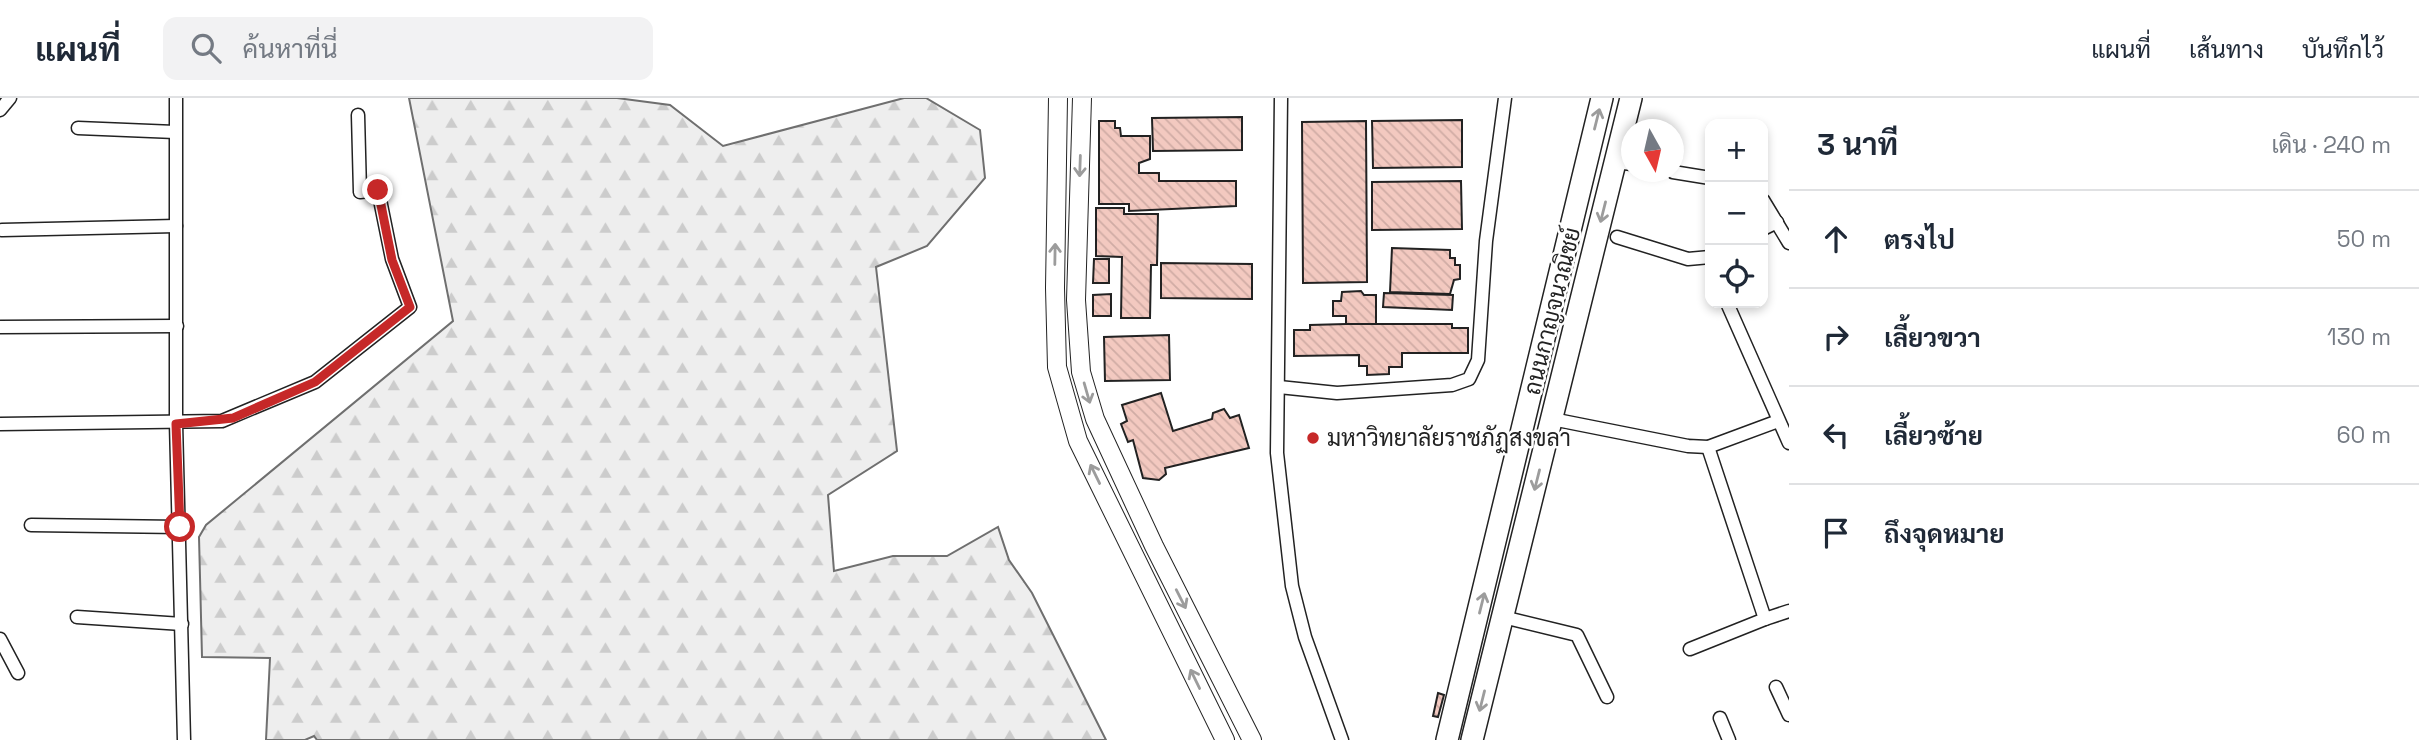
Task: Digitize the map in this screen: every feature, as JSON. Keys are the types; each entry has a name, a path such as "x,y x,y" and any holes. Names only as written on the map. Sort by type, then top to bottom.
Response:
{"main road":[{"path":"1058,98 1055,288 1057,367 1078,441 1225,740"},
{"path":"1082,98 1076,300 1081,372 1101,432 1154,546 1252,740"},
{"name":"ถนนกาญจนวณิชย์","path":"1447,740 1602,98"},
{"name":"ถนนกาญจนวณิชย์","path":"1628,119 1631,98"},
{"name":"ถนนกาญจนวณิชย์","path":"1472,740 1552,419 1621,170"}],"street":[{"path":"0,110 10,98"},
{"path":"176,98 176,424 184,740"},
{"path":"1281,98 1278,453 1292,586 1305,637 1342,740"},
{"path":"1279,387 1337,393 1452,385 1469,379 1478,360 1486,241 1505,98"},
{"path":"0,424 176,424 233,418 315,382 410,307 392,260 378,190 360,192 358,115"},
{"path":"78,128 175,132"},
{"path":"1684,174 1705,177"},
{"path":"1768,208 1789,243"},
{"path":"1768,226 1777,222"},
{"path":"2,230 176,226"},
{"path":"1617,237 1688,259 1705,257"},
{"path":"1729,308 1789,443"},
{"path":"0,327 177,326"},
{"path":"1552,419 1688,446 1709,447 1777,421"},
{"path":"1709,447 1765,619"},
{"path":"31,525 180,527"},
{"path":"1690,649 1789,611"},
{"path":"77,617 182,624"},
{"path":"1503,617 1577,635 1607,697"},
{"path":"0,639 18,673"},
{"path":"1776,687 1789,715"},
{"path":"1720,718 1729,740"}],"green space":[{"path":"409,98 617,98 670,105 723,146 904,98 926,98 980,130 985,178 927,246 876,267 897,451 828,495 834,571 893,556 947,556 998,527 1009,560 1032,593 1106,740 317,740 314,736 305,740 266,740 270,658 202,657 199,537 206,525 453,321"}],"building":[{"path":"1242,117 1242,150 1153,151 1152,118"},
{"path":"1462,120 1462,167 1373,168 1372,121"},
{"path":"1099,121 1115,121 1115,128 1120,128 1121,136 1150,136 1150,159 1139,163 1139,173 1159,173 1159,181 1236,181 1236,206 1129,211 1129,204 1099,204"},
{"path":"1366,121 1367,282 1303,283 1302,122"},
{"path":"1461,181 1462,229 1372,230 1372,182"},
{"path":"1096,208 1124,208 1124,214 1158,214 1157,265 1151,265 1150,318 1121,318 1122,257 1096,256"},
{"path":"1392,248 1450,250 1450,258 1455,258 1455,265 1460,265 1460,279 1454,280 1450,294 1390,292"},
{"path":"1094,259 1109,259 1109,283 1093,283"},
{"path":"1161,263 1252,264 1252,299 1161,298"},
{"path":"1361,291 1364,295 1376,295 1376,324 1346,324 1346,316 1333,316 1333,301 1341,301 1342,292"},
{"path":"1384,293 1453,295 1452,310 1383,307"},
{"path":"1111,294 1111,316 1093,316 1093,295"},
{"path":"1452,324 1452,328 1468,328 1468,353 1402,353 1402,367 1389,367 1389,374 1367,375 1367,366 1359,366 1359,355 1294,356 1294,330 1310,330 1310,325"},
{"path":"1169,335 1170,380 1105,381 1104,337"},
{"path":"1161,393 1173,431 1212,419 1213,413 1224,409 1230,418 1239,415 1249,448 1165,468 1166,474 1159,480 1143,478 1133,440 1128,442 1121,424 1127,421 1122,405"},
{"path":"1438,693 1444,695 1438,717 1433,716"}],"place":[{"name":"มหาวิทยาลัยราชภัฏสงขลา","path":"1313,438"}],"route":[{"path":"180,527 176,424 233,418 315,382 410,307 392,260 378,190"}]}
